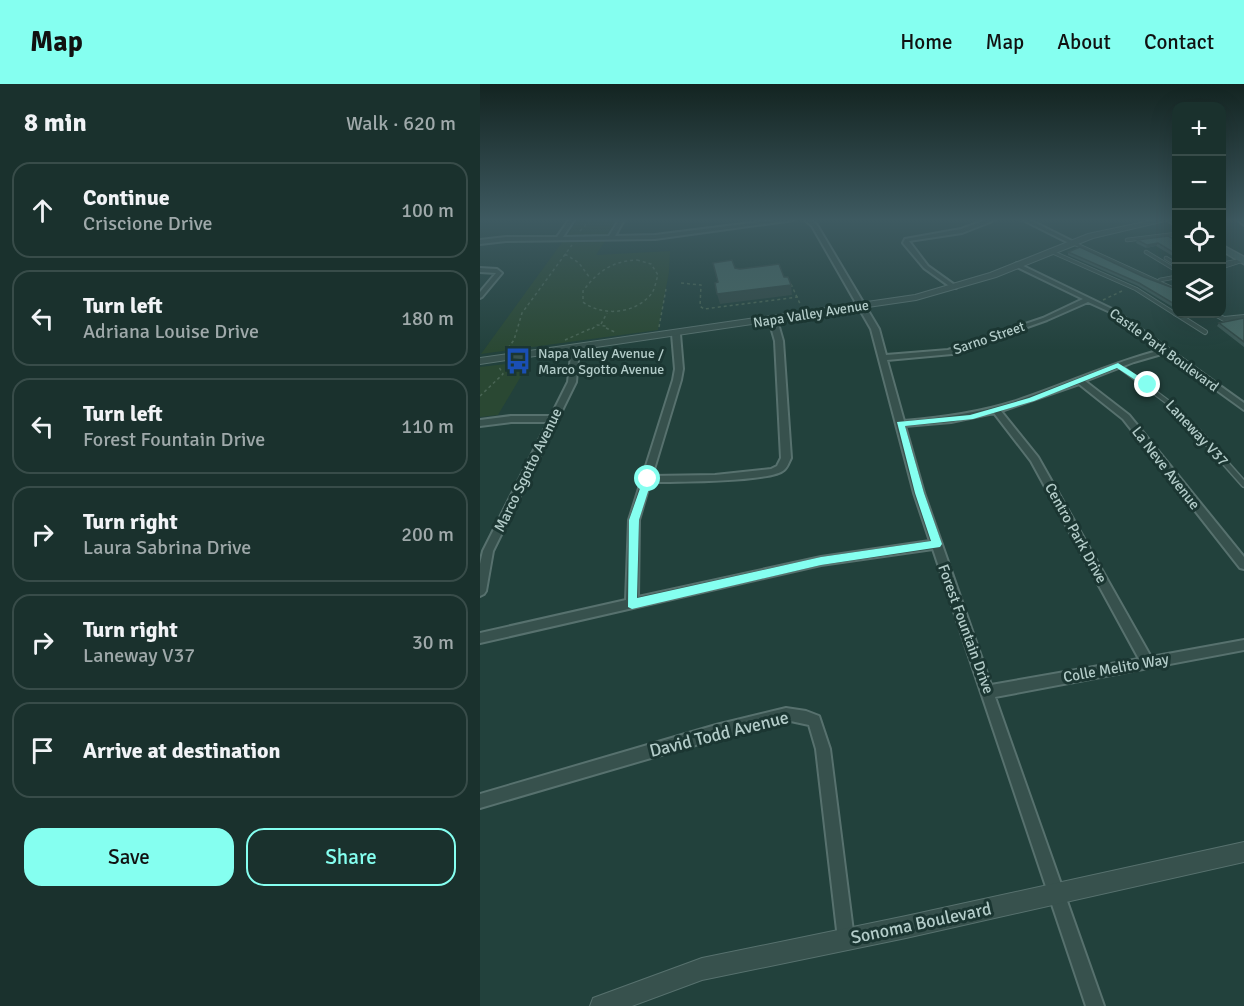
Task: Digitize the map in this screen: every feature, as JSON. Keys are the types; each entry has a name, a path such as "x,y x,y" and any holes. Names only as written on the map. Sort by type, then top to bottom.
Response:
{"street":[{"name":"Forest Fountain Drive","path":"836,263 875,329 919,493 1095,1006"},
{"path":"923,263 954,287"},
{"name":"Napa Valley Avenue","path":"480,361 773,320 916,297 954,287 1022,263"},
{"name":"Castle Park Boulevard","path":"1017,265 1117,315 1244,407"},
{"path":"480,270 499,273 480,296"},
{"name":"Sarno Street","path":"884,358 949,352 1051,317 1089,299"},
{"path":"648,479 773,472 785,463 779,341 773,320"},
{"path":"632,604 634,520 677,380 679,369 676,334"},
{"name":"Marco Sgotto Avenue","path":"480,591 489,551 572,382 575,349"},
{"path":"900,424 957,420 996,410 1080,381 1118,365 1166,351"},
{"name":"La Neve Avenue","path":"1080,381 1126,417 1244,565"},
{"name":"Centro Park Drive","path":"996,410 1024,442 1035,459 1148,662"},
{"path":"480,423 511,419 553,418"},
{"path":"480,638 821,561 937,544"},
{"name":"Colle Melito Way","path":"989,692 1244,645"},
{"name":"David Todd Avenue","path":"480,801 727,729 786,714 806,717 814,721 823,749 846,939"},
{"name":"Sonoma Boulevard","path":"601,1006 702,969 1244,852"}],"lane":[{"path":"1077,263 1159,302 1205,332"},
{"path":"1118,263 1172,288"},
{"path":"1158,281 1172,278"},
{"path":"1222,318 1244,317"},
{"name":"Laneway V37","path":"1118,365 1177,408 1244,484"}],"path":[{"path":"504,352 515,342 522,313 559,263"},
{"path":"579,263 591,279"},
{"path":"620,263 608,267 591,279 585,288 583,301 591,309 607,313 624,310 644,299 656,285 657,270 648,263"},
{"path":"788,281 803,309"},
{"path":"681,283 690,282 701,285 700,306 704,309 798,297"},
{"path":"1103,300 1130,287"},
{"path":"659,330 666,289"},
{"path":"773,301 776,307"},
{"path":"563,344 573,334 600,325 607,313"},
{"path":"592,324 593,328"},
{"path":"605,328 610,324"},
{"path":"600,325 620,336"},
{"path":"480,396 503,374 498,365"}],"green space":[{"path":"547,263 669,263 658,330 481,354"},
{"path":"530,361 498,415 480,417 480,367"}],"building":[{"path":"713,263 733,263 735,268 740,269 779,264 784,277 788,277 791,285 717,294 715,283 718,282"},
{"path":"1093,263 1114,263 1172,288 1172,303 1139,283"},
{"path":"1244,318 1244,342 1219,323"}],"place":[{"name":"Napa Valley Avenue / Marco Sgotto Avenue","path":"518,361"}],"route":[{"path":"648,479 634,520 632,604 846,556 937,544 919,493 900,424 970,417 1031,399 1118,365 1148,385"}]}
